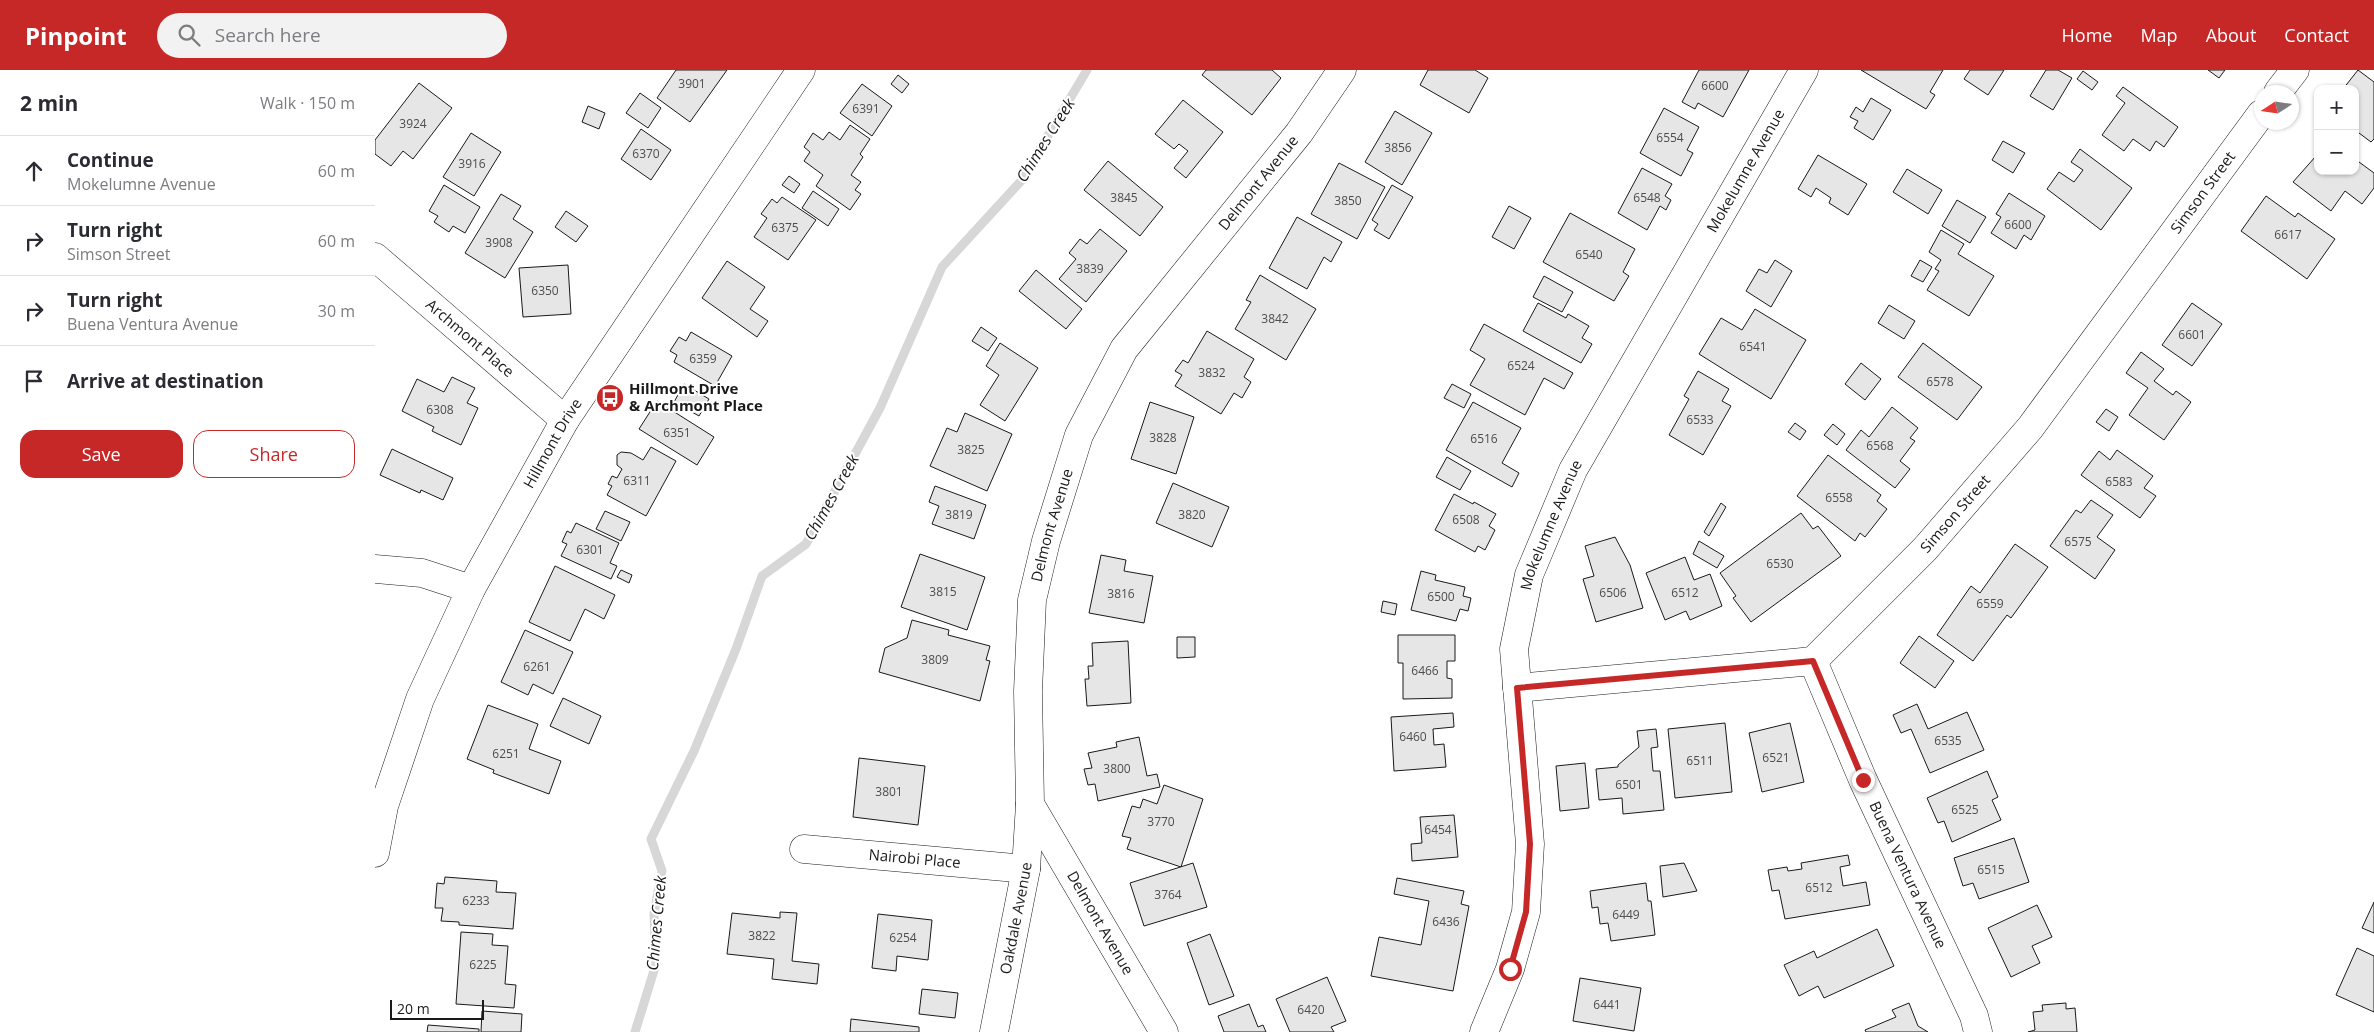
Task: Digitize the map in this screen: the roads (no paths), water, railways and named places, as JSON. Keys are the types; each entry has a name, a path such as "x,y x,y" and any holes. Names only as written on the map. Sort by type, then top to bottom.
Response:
{"street":[{"name":"Hillmont Drive","path":"375,853 384,806 420,699 471,589 565,420 801,70"},
{"name":"Delmont Avenue","path":"1164,1032 1030,804 1028,691 1032,600 1046,541 1079,435 1124,350 1299,133 1342,70"},
{"name":"Mokelumne Avenue","path":"1484,1032 1510,969 1526,912 1530,844 1514,649 1529,575 1573,470 1804,70"},
{"path":"2283,85 2295,70"},
{"name":"Simson Street","path":"1813,661 1925,548 2031,428 2254,124"},
{"name":"Archmont Place","path":"375,256 565,420"},
{"path":"375,570 422,573 471,589"},
{"path":"1517,688 1813,661"},
{"name":"Buena Ventura Avenue","path":"1813,661 1863,780 1974,1016 1978,1032"},
{"name":"Oakdale Avenue","path":"994,1032 1026,869 1030,804"},
{"name":"Nairobi Place","path":"804,849 1026,869"}],"waterway":[{"name":"Chimes Creek","path":"635,1032 656,964 654,913 662,871 651,839 694,751 736,649 762,576 806,544 880,408 942,267 1021,181 1087,70"}],"place":[{"name":"Hillmont Drive & Archmont Place","path":"610,398"}]}
